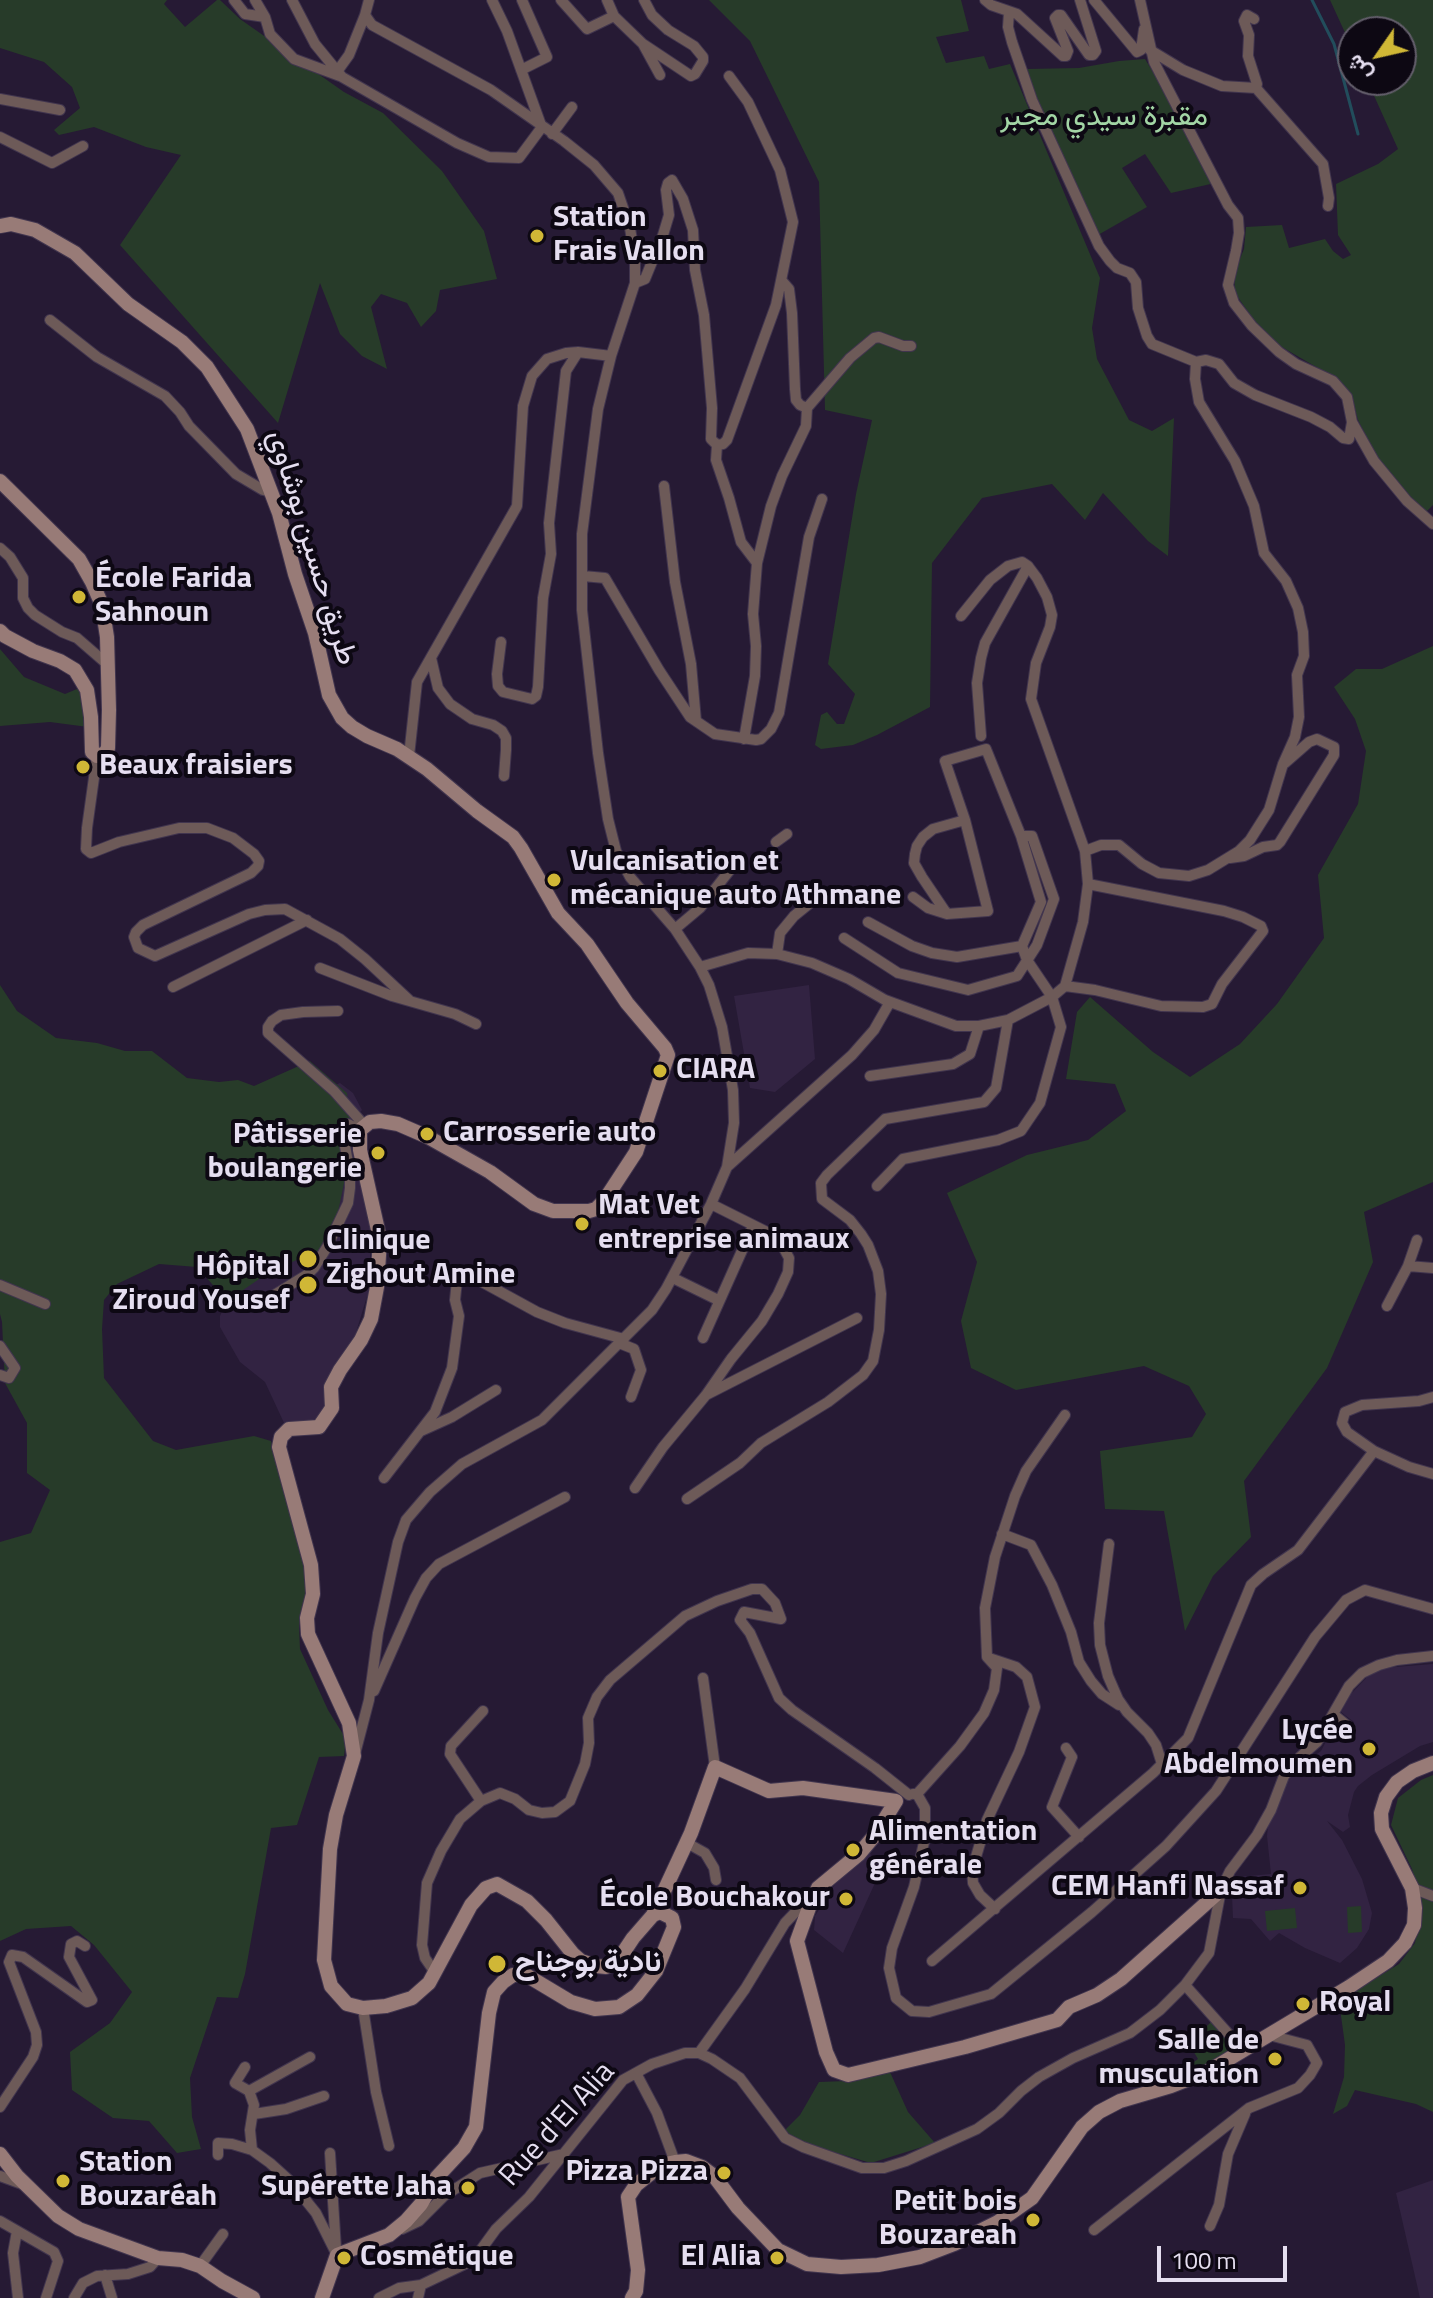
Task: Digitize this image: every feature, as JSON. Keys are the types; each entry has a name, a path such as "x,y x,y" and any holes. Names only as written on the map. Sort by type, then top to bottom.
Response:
{"street":[{"path":"234,0 245,14 265,17"},
{"path":"255,0 270,34 294,59 338,74 445,136 489,157 519,158 542,127"},
{"path":"292,0 315,44 338,74"},
{"path":"338,74 349,55 369,0"},
{"path":"492,0 507,31 542,127"},
{"path":"521,70 547,57 522,0"},
{"path":"561,0 587,29 614,16"},
{"path":"607,0 614,16 643,44 691,76 695,74 703,57 694,46 668,30 652,15 644,0"},
{"path":"985,0 1017,14 1059,55 1066,56 1068,51 1055,18 1061,15 1089,55 1093,55 1096,51 1080,0"},
{"path":"1094,0 1137,52 1141,50 1145,22"},
{"path":"1140,0 1154,62 1228,205 1238,218 1238,242 1228,285 1234,303 1279,352 1296,364 1333,381 1347,397 1352,422 1374,461 1407,501 1433,524"},
{"path":"1009,12 1008,27 1032,100 1099,246 1117,268 1130,273 1136,282 1138,308 1152,344 1196,362 1206,360 1219,364 1234,383 1255,395 1311,417 1343,438 1349,439 1352,422"},
{"path":"365,15 372,25 491,90 594,165 618,193 630,228 640,281"},
{"path":"1254,19 1247,15 1244,21 1249,35 1248,56 1256,88"},
{"path":"643,44 660,75"},
{"path":"1150,50 1183,70 1222,86 1256,88 1323,164 1328,206"},
{"path":"717,445 727,440 776,305 793,222 780,170 748,102 729,76"},
{"path":"0,99 60,110"},
{"path":"552,134 572,107"},
{"path":"0,137 52,163 83,146"},
{"path":"703,1678 715,1767 687,1843 653,1915 617,1962 606,1967 581,1961 527,1901 497,1884 486,1888 471,1905 429,1983 412,1998 386,2006 363,2008 347,2004 331,1986 324,1960 330,1849 336,1815 369,1700 378,1633 398,1542 406,1520 430,1492 462,1464 542,1420 652,1310 673,1278 727,1167 734,1123 733,1090 722,1027 700,967 675,929 630,877 616,851 602,784 582,610 582,534 598,409 611,356 630,300 669,215 668,183 676,177 693,230 695,270 704,315 712,408 711,439 717,445 716,460 741,542 757,563"},
{"name":"طريق حسين بوشاوي","path":"0,226 11,224 35,230 75,253 128,304 182,342 207,367 247,429 271,492 315,633 329,695 342,718 352,727 409,756 513,837 558,913 587,944 611,981 668,1055 636,1152 604,1201 589,1211 553,1211 534,1204 490,1172 398,1124 370,1122 362,1128"},
{"path":"782,281 789,289 792,313 796,400 807,408"},
{"path":"50,320 97,357 165,396 189,426 236,474 271,492"},
{"path":"744,739 755,676 753,614 757,563 771,506 806,426 807,408 850,358 874,338 911,346"},
{"path":"409,756 417,682 517,506 523,406 532,376 547,359 578,352 611,356"},
{"path":"501,642 498,686 503,692 532,699 538,687 543,598 551,554 549,523 566,371 578,352"},
{"path":"1085,851 1101,845 1119,845 1159,873 1189,876 1208,870 1239,851 1250,840 1269,810 1295,737 1299,717 1297,675 1304,656 1298,608 1286,581 1264,553 1254,506 1235,461 1199,402 1196,362"},
{"path":"0,481 79,559 102,605 107,637 108,748 97,756"},
{"path":"664,486 675,582 691,664 696,721"},
{"path":"583,576 605,578 690,717 715,734 761,739 771,729 779,713 809,537 822,499"},
{"path":"0,548 10,557 23,578 23,598 28,608 62,632 77,638 107,664"},
{"path":"700,967 748,953 777,954 824,968 890,1002 956,1026 979,1026 1008,1020 1052,997 1065,986 1083,922 1088,884 1085,851 1031,699 1036,663 1052,615 1042,588 1022,562 1008,566 990,580 961,616"},
{"path":"981,736 977,683 985,643 1028,566"},
{"path":"0,631 33,651 75,670 87,690 92,752 97,756"},
{"path":"431,658 438,688 450,704 472,719 502,731 506,738 504,776"},
{"path":"1227,858 1244,856 1280,842 1334,755 1334,747 1317,739 1283,764"},
{"path":"877,1186 903,1159 998,1140 1021,1131 1040,1103 1061,1027 1052,997 1027,960 1022,946 1041,902 1021,836 986,749 945,761 965,820 988,911 947,914 928,908 913,897"},
{"path":"97,756 87,828 86,849 91,853 119,842 179,828 207,828 233,838 259,861 251,873 143,925 134,937 138,948 155,956 249,914 285,909 340,939 409,1000"},
{"path":"947,914 914,863 915,854 923,837 933,829 965,820"},
{"path":"776,842 787,834"},
{"path":"844,938 898,973 968,990 1017,976 1037,945 1054,899 1032,836 1021,836"},
{"path":"1250,840 1263,847"},
{"path":"675,929 700,908 730,870"},
{"path":"1065,986 1161,1006 1203,1007 1212,1004 1222,984 1263,931 1261,926 1224,911 1088,884"},
{"path":"777,954 780,933 810,903"},
{"path":"173,987 307,920"},
{"path":"868,922 912,946 957,957 1022,946"},
{"path":"320,968 476,1024"},
{"path":"727,1167 852,1055 874,1030 890,1002"},
{"path":"338,1011 281,1015 272,1021 268,1033 334,1091 362,1128 360,1150 380,1239 371,1319 331,1387 332,1408 319,1427 289,1429 281,1437 279,1447 311,1565 313,1594 307,1618 308,1634 349,1723 354,1756"},
{"path":"687,1499 740,1463 761,1443 828,1402 863,1375 873,1361 881,1294 878,1271 861,1234 850,1220 822,1199 821,1183 885,1119 984,1102 996,1088 1008,1020"},
{"path":"870,1076 953,1064 970,1054 979,1026"},
{"path":"258,1305 308,1274 327,1247 348,1203 350,1188 342,1129 348,1124 362,1128"},
{"path":"635,1488 663,1447 762,1321 788,1272 789,1258 781,1243 711,1204"},
{"path":"703,1338 753,1226"},
{"path":"1387,1306 1408,1266 1417,1240"},
{"path":"1408,1266 1433,1268"},
{"path":"384,1478 435,1412 452,1368 459,1316 455,1300 457,1280 462,1271 537,1312 622,1341 634,1349 641,1370 631,1397"},
{"path":"673,1278 718,1300"},
{"path":"0,1285 45,1304"},
{"path":"706,1395 857,1318"},
{"path":"0,1346 15,1368 9,1378 0,1375"},
{"path":"419,1432 452,1417 496,1390"},
{"path":"1433,1397 1419,1401 1362,1405 1345,1412 1342,1423 1347,1432 1374,1451 1433,1474"},
{"path":"1065,1415 1026,1471 995,1557 985,1608 987,1657 997,1668 994,1690 984,1713 960,1746 907,1797 859,1854 818,1888 785,1923 745,1989 699,2053 740,2078 785,2138 862,2168 884,2168 977,2129 1039,2077 1130,2033 1185,1985 1209,1953 1221,1890 1230,1871 1257,1835 1284,1776 1317,1742 1349,1686 1362,1673 1397,1660 1433,1656"},
{"path":"932,1961 1079,1837 1188,1738 1251,1585 1298,1550 1374,1451"},
{"path":"369,1700 415,1598 426,1578 439,1564 565,1497"},
{"path":"1002,1534 1031,1545 1052,1585 1079,1662 1102,1694 1124,1708 1148,1733 1162,1764"},
{"path":"1109,1544 1099,1623 1100,1645 1108,1676 1124,1708"},
{"path":"434,1971 425,1958 422,1945 427,1883 460,1819 481,1801 500,1793 515,1799 529,1810 542,1813 555,1812 570,1801 581,1774 589,1743 588,1718 597,1697 610,1680 685,1616 717,1601 752,1589 762,1589 775,1603 781,1619 744,1612 740,1620 750,1633 779,1698 925,1808 925,1838 914,1887 892,1948 889,1968 896,1998 912,2011 929,2012 991,1994 1092,1912 1166,1846 1216,1791 1315,1637 1346,1600 1365,1590 1433,1609"},
{"path":"987,1657 1016,1667 1027,1677 1035,1707 1019,1752 987,1820 972,1870 973,1883 980,1895 995,1909"},
{"path":"481,1801 450,1754 451,1746 483,1711"},
{"path":"1334,1715 1350,1728"},
{"path":"1066,1748 1072,1757 1052,1807 1079,1837"},
{"path":"632,2298 636,2291 638,2270 628,2197 636,2185 661,2165 675,2162 686,2161 714,2176 738,2208 778,2250 807,2264 841,2267 878,2265 920,2257 998,2222 1032,2198 1082,2127 1099,2112 1120,2101 1207,2072 1388,1961 1405,1943 1414,1925 1415,1908 1412,1888 1382,1829 1381,1813 1386,1797 1397,1782 1433,1763"},
{"path":"715,1767 769,1791 803,1788 907,1797"},
{"path":"687,1843 705,1853 714,1868 716,1880"},
{"path":"818,1888 797,1941 826,2052 834,2070 848,2075 965,2047 1057,2020 1069,2007 1097,1995 1121,1979 1221,1890"},
{"path":"1412,1888 1433,1896"},
{"path":"389,2235 421,2204 437,2177 464,2148 476,2127 485,2040 494,1992 513,1975 526,1975 571,2002 595,2009 619,2007 637,1995 647,1983 667,1947 674,1927 672,1918 660,1912 653,1915"},
{"path":"0,2107 33,2057 37,2045 36,2032 9,1962 12,1955 23,1957 87,2002 92,2000 69,1957 71,1944 77,1941 85,1946"},
{"path":"1185,1985 1242,2049"},
{"path":"363,2008 376,2092 389,2146"},
{"path":"1094,2230 1249,2108 1298,2088 1310,2075 1317,2063 1307,2045 1269,2034"},
{"name":"Rue d'El Alia","path":"379,2298 399,2288 421,2285 465,2264 529,2197 623,2080 652,2064 685,2053 699,2053"},
{"path":"249,2091 310,2057"},
{"path":"245,2067 235,2083 249,2091 254,2105 250,2130 252,2150"},
{"path":"636,2073 657,2113 675,2162"},
{"path":"254,2114 286,2109 324,2096"},
{"path":"1210,2226 1219,2205 1228,2154 1249,2108"},
{"path":"218,2155 218,2143 252,2150 291,2182 316,2213 337,2255"},
{"path":"322,2298 337,2255 330,2153"},
{"path":"0,2154 58,2216 79,2229 158,2258 182,2260 200,2266 253,2298"},
{"path":"337,2255 419,2221 444,2196 480,2173 564,2154"},
{"path":"0,2176 22,2181"},
{"path":"0,2221 54,2252 58,2261 46,2298"},
{"path":"17,2231 13,2253 18,2298"},
{"path":"200,2266 223,2234"},
{"path":"74,2298 83,2283 97,2276 128,2274 150,2267 158,2258"},
{"path":"105,2275 112,2298"},
{"path":"418,2298 421,2285"}],"shaded area":[{"path":"809,985 815,1059 775,1092 750,1088 734,996"},
{"name":"Clinique Zighout Amine","path":"340,1083 353,1093 362,1110 356,1116 372,1224 368,1293 354,1339 319,1419 285,1425 265,1382 240,1362 220,1327 220,1316 321,1091"},
{"path":"1433,1664 1433,1742 1420,1746 1358,1786 1348,1815 1350,1827 1343,1832 1327,1821 1342,1840 1362,1879 1372,1913 1369,1929 1357,1948 1340,1963 1279,1933 1270,1941 1251,1919 1233,1918 1232,1896 1238,1877 1271,1874 1267,1836 1270,1805 1289,1775 1305,1759 1321,1751 1334,1726 1346,1734 1354,1722 1341,1712 1350,1695 1367,1677 1383,1668"},
{"name":"École Bouchakour","path":"870,1851 875,1883 843,1953 814,1930 815,1916 842,1873"},
{"path":"1433,2180 1433,2298 1420,2298 1396,2193"}],"green space":[{"path":"0,0 167,0 164,4 185,27 220,0 240,19 344,92 383,113 442,171 484,231 497,279 440,290 436,311 421,327 407,303 381,294 371,307 387,369 362,356 340,334 320,283 278,423 120,245 181,155 146,147 94,127 59,135 54,130 80,108 72,87 44,62 0,48"},
{"path":"709,0 961,0 969,31 936,37 946,63 984,56 989,69 1010,64 1100,278 1092,328 1097,359 1129,420 1152,431 1174,418 1168,556 1148,541 1103,493 1085,520 1052,484 982,498 932,563 930,707 853,745 821,749 815,745 821,715 827,712 837,724 844,724 855,694 828,664 856,494 872,420 825,410 819,182 750,41"},
{"path":"1330,0 1433,0 1433,505 1425,513 1376,456 1358,420 1351,395 1337,379 1280,346 1260,329 1235,293 1234,273 1244,249 1246,227 1282,225 1289,248 1325,239 1343,259 1351,255 1338,235 1336,184 1378,164 1398,149 1374,96 1417,96 1417,16 1337,16"},
{"name":"مقبرة سيدي مجبر","path":"1145,59 1187,128 1215,183 1171,193 1145,154 1122,168 1147,207 1098,235 1029,84 1027,69 1079,68"},
{"path":"1433,646 1433,1182 1364,1212 1373,1262 1327,1368 1244,1481 1251,1537 1213,1576 1185,1631 1164,1511 1105,1509 1100,1451 1192,1437 1206,1414 1189,1386 1144,1366 1016,1390 971,1368 961,1321 977,1262 947,1193 1027,1155 1088,1140 1126,1111 1115,1084 1066,1079 1077,1012 1090,997 1153,1052 1190,1077 1240,1044 1277,1004 1324,938 1318,875 1358,804 1366,751 1355,719 1334,687 1356,669 1382,669"},
{"path":"0,649 24,677 65,694 77,689 86,694 88,727 50,722 0,726"},
{"path":"0,985 17,1011 56,1038 97,1043 125,1051 152,1051 187,1078 219,1082 238,1080 254,1086 310,1061 347,1093 351,1132 347,1169 338,1212 312,1265 301,1258 268,1273 227,1301 197,1267 159,1264 117,1284 104,1300 104,1378 153,1441 176,1450 254,1436 271,1441 311,1570 299,1626 300,1649 328,1710 346,1739 344,1756 319,1757 297,1825 271,1828 238,1998 217,1997 190,2078 192,2117 201,2149 177,2153 149,2121 113,2118 72,2090 70,2052 110,2023 132,1992 94,1945 71,1926 26,1929 0,1941 0,1542 31,1533 50,1490 27,1473 27,1423 5,1383 0,1314"},
{"path":"1433,1775 1433,2112 1416,2104 1355,2090 1347,2106 1333,2114 1344,2077 1345,2045 1339,2001 1399,1964 1415,1943 1422,1906 1412,1869 1391,1825 1398,1798 1421,1780"},
{"path":"1361,1906 1362,1932 1348,1933 1347,1907"},
{"path":"1295,1908 1297,1928 1267,1931 1265,1911"},
{"path":"1212,2021 1231,2048 1205,2068 1182,2078 1179,2072 1198,2059 1189,2044"},
{"path":"890,2072 908,2112 935,2143 871,2163 806,2144 784,2131 800,2115 819,2082 847,2081"}],"waterway":[{"path":"1312,0 1334,44 1358,134"}],"place":[{"name":"Station Frais Vallon","path":"537,236"},
{"name":"École Farida Sahnoun","path":"79,597"},
{"name":"Beaux fraisiers","path":"83,767"},
{"name":"Vulcanisation et mécanique auto Athmane","path":"554,880"},
{"name":"CIARA","path":"660,1071"},
{"name":"Carrosserie auto","path":"427,1134"},
{"name":"Pâtisserie boulangerie","path":"378,1153"},
{"name":"Mat Vet entreprise animaux","path":"582,1224"},
{"name":"Clinique Zighout Amine","path":"308,1259"},
{"name":"Hôpital Ziroud Yousef","path":"308,1285"},
{"name":"Lycée Abdelmoumen","path":"1369,1749"},
{"name":"Alimentation générale","path":"853,1850"},
{"name":"CEM Hanfi Nassaf","path":"1300,1888"},
{"name":"École Bouchakour","path":"846,1899"},
{"name":"نادية بوجناح","path":"497,1964"},
{"name":"Royal","path":"1303,2004"},
{"name":"Salle de musculation","path":"1275,2059"},
{"name":"Pizza Pizza","path":"724,2173"},
{"name":"Station Bouzaréah","path":"63,2181"},
{"name":"Supérette Jaha","path":"468,2188"},
{"name":"Petit bois Bouzareah","path":"1033,2220"},
{"name":"Cosmétique","path":"344,2258"},
{"name":"El Alia","path":"777,2258"}]}
